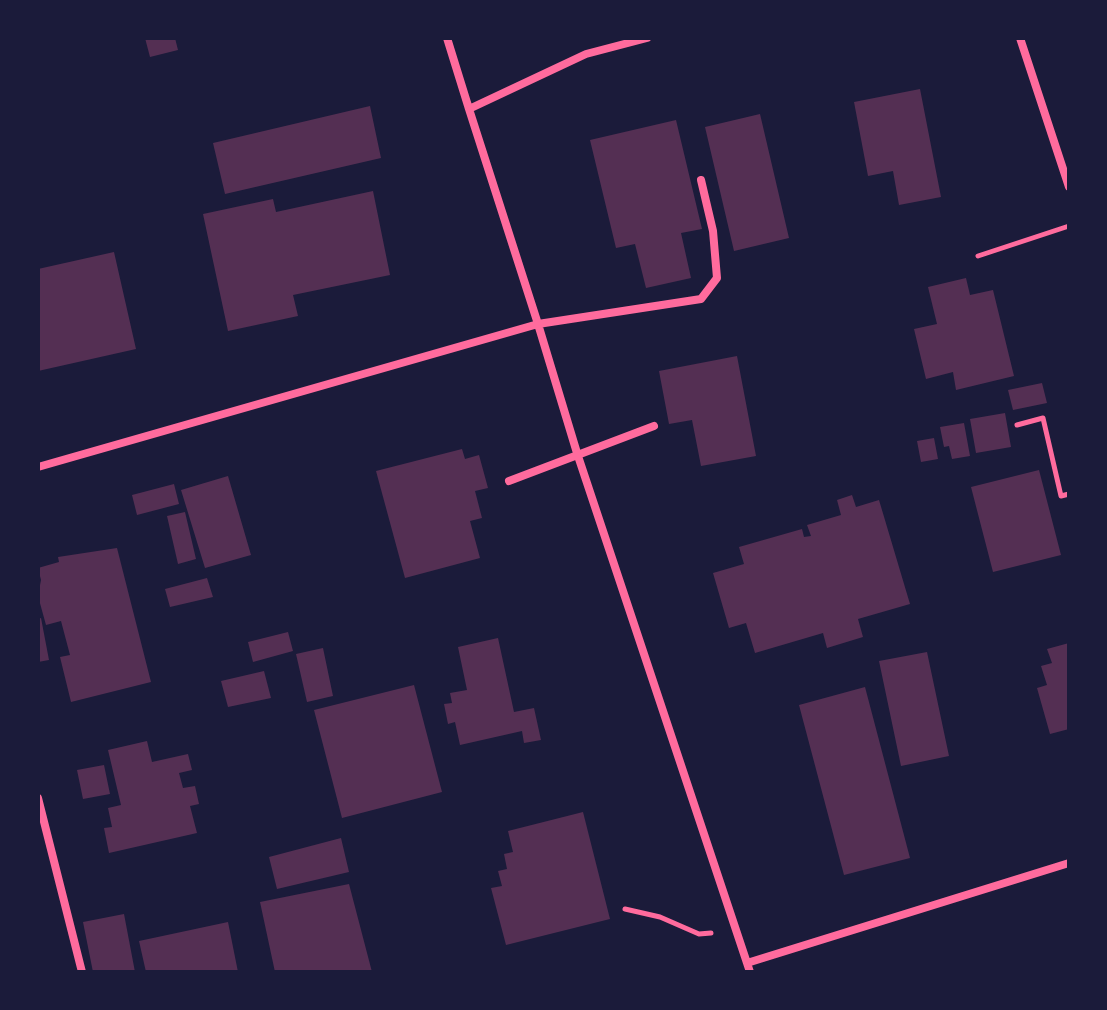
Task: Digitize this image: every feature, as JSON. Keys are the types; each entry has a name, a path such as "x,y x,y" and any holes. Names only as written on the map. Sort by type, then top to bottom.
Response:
{"street":[{"path":"447,38 577,453 748,967 1069,863"},
{"path":"469,109 586,54 647,38"},
{"path":"1020,38 1069,187"},
{"path":"38,467 538,324 701,299 717,278 713,231 701,180"},
{"path":"509,481 654,426"},
{"path":"38,798 82,972"}],"path":[{"path":"978,256 1069,226"},
{"path":"1017,425 1043,418 1061,496 1069,494"},
{"path":"625,909 660,917 699,934 736,930"}],"building":[{"path":"145,38 175,38 178,50 150,57"},
{"path":"920,89 941,197 899,205 893,171 868,176 854,102"},
{"path":"370,106 381,158 225,194 213,143"},
{"path":"760,114 789,238 734,251 705,127"},
{"path":"676,120 702,229 681,233 691,278 646,288 635,244 616,248 590,140"},
{"path":"373,191 390,275 293,295 298,316 228,331 203,214 273,199 276,212"},
{"path":"114,252 136,349 38,371 38,269"},
{"path":"966,278 970,295 993,290 1014,376 956,390 953,372 926,379 914,329 937,324 928,287"},
{"path":"737,356 756,456 701,466 692,420 669,424 659,371"},
{"path":"1042,383 1047,403 1013,410 1008,390"},
{"path":"1005,413 1011,447 976,453 970,419"},
{"path":"964,423 970,456 952,459 949,446 944,447 940,427"},
{"path":"934,438 938,459 921,462 917,441"},
{"path":"462,449 465,459 479,455 488,488 475,491 482,518 470,521 480,558 405,578 376,471"},
{"path":"1039,470 1061,555 993,572 971,487"},
{"path":"228,476 251,555 205,568 181,490"},
{"path":"174,484 179,504 137,515 132,495"},
{"path":"852,495 856,507 879,500 910,604 858,619 863,637 827,648 823,633 755,653 746,623 729,628 713,573 744,564 739,547 802,529 804,537 811,536 807,525 841,515 837,500"},
{"path":"185,512 196,559 178,564 167,516"},
{"path":"117,548 151,682 71,702 60,657 70,655 61,621 46,625 38,596 41,580 38,568 59,562 58,557"},
{"path":"207,578 213,597 170,607 165,589"},
{"path":"41,618 49,660 38,662 38,619"},
{"path":"288,632 293,651 253,662 248,642"},
{"path":"498,638 514,712 534,708 541,740 524,743 522,731 460,745 455,722 448,724 444,704 452,703 450,693 467,690 458,647"},
{"path":"1069,643 1069,729 1050,734 1037,688 1047,685 1041,666 1052,663 1047,649"},
{"path":"323,648 333,696 307,702 296,654"},
{"path":"927,652 949,756 901,766 879,661"},
{"path":"264,671 271,698 228,707 221,681"},
{"path":"414,685 442,792 342,818 314,710"},
{"path":"865,687 910,858 844,875 799,705"},
{"path":"147,741 152,762 188,754 192,770 179,773 183,788 195,786 199,804 190,806 197,833 109,853 104,828 112,827 108,808 121,805 108,750"},
{"path":"104,765 110,794 83,799 77,770"},
{"path":"583,812 610,919 506,945 491,888 502,886 498,871 507,869 504,854 513,852 508,831"},
{"path":"341,838 349,872 277,889 269,857"},
{"path":"349,884 372,972 275,972 260,902"},
{"path":"124,914 135,972 93,972 83,922"},
{"path":"228,922 238,972 146,972 139,941"}]}
